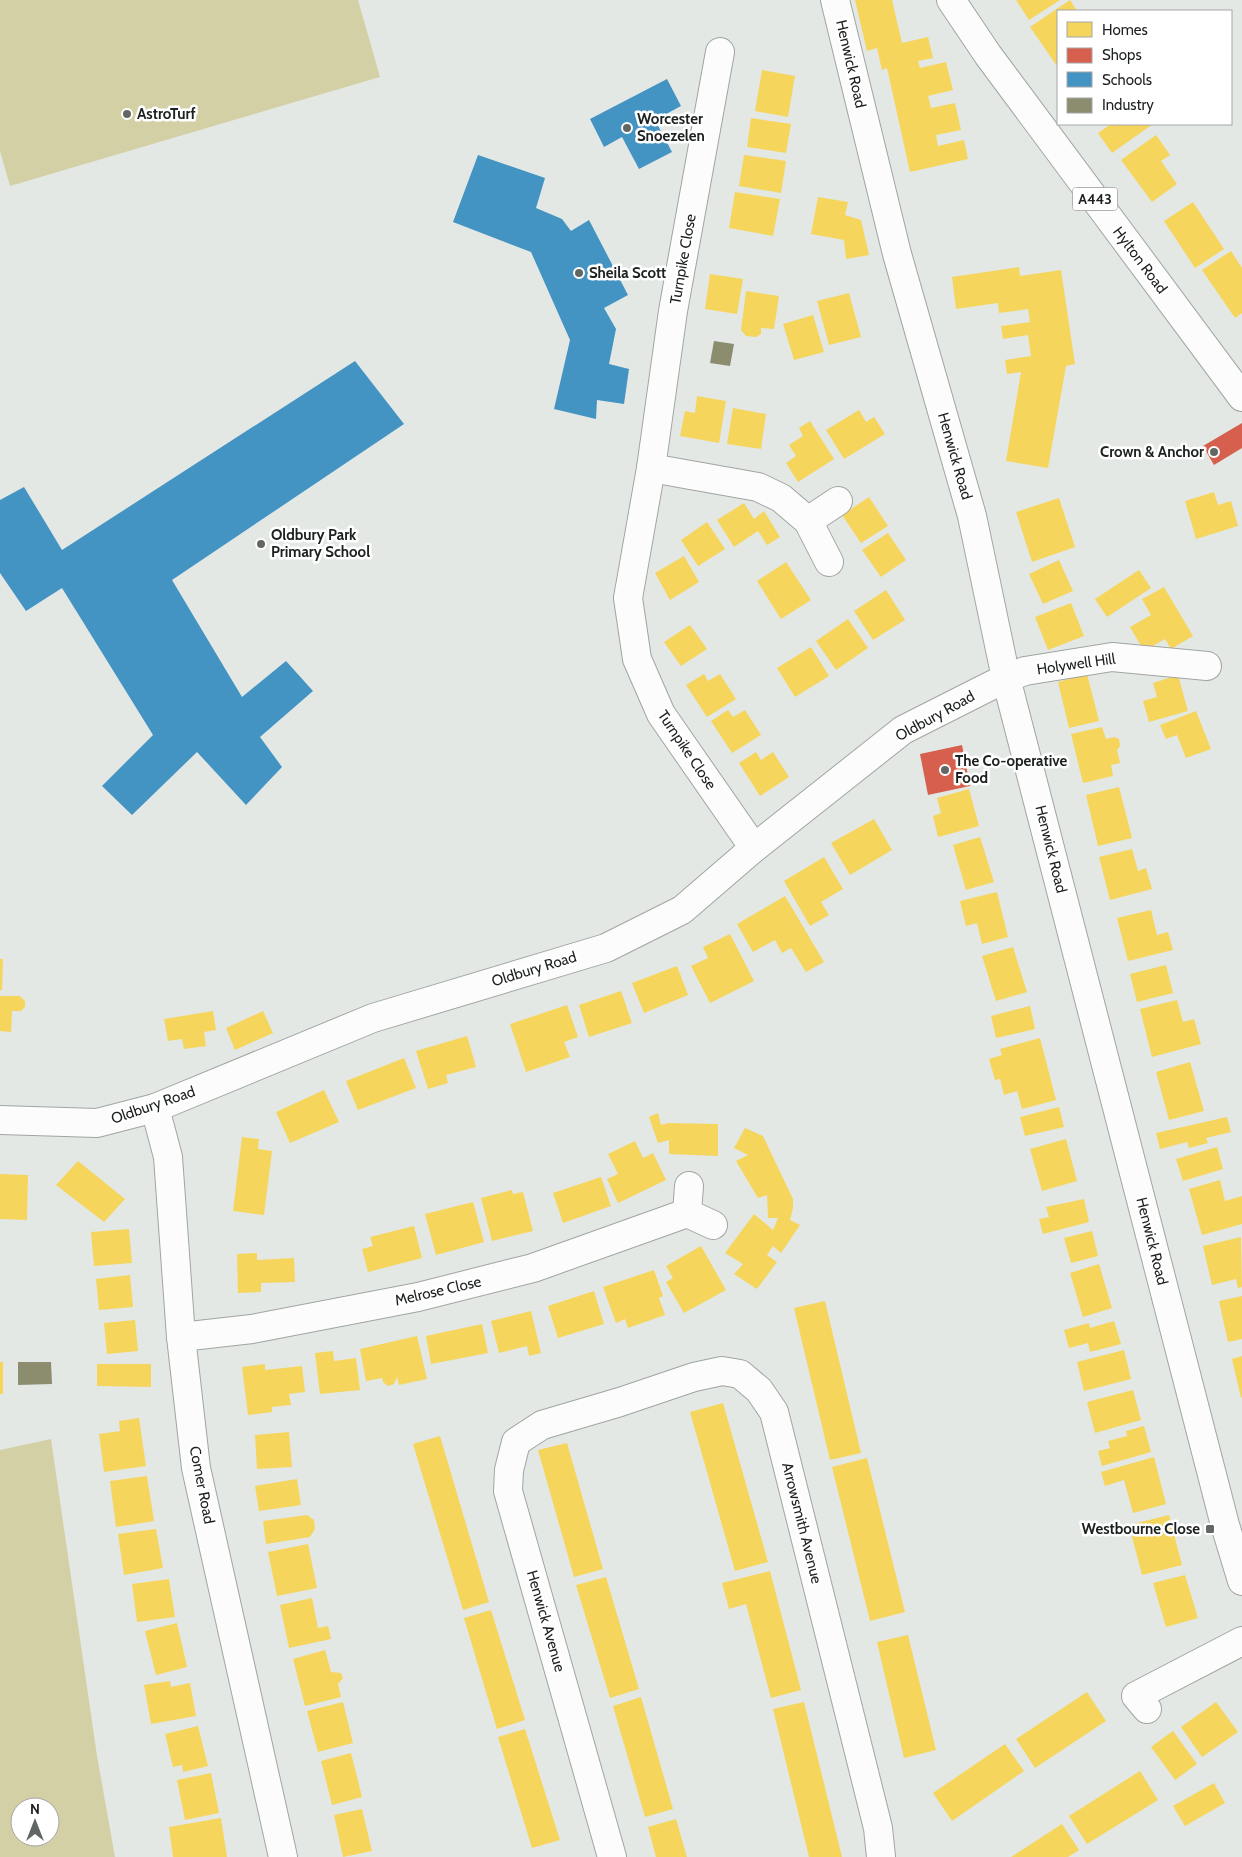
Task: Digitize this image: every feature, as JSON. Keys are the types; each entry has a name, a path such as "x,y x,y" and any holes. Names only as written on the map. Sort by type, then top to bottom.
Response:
{"street":[{"name":"Henwick Road","path":"836,0 897,254 972,516 1006,678 1234,1524 1242,1581"},
{"name":"Hylton Road","path":"951,0 988,54 1242,397"},
{"name":"Turnpike Close","path":"720,52 673,311 651,468 628,598 637,659 661,714 754,848"},
{"path":"651,468 758,487 781,498 808,521 829,562"},
{"path":"808,521 838,501"},
{"name":"Holywell Hill","path":"1006,678 1025,671 1112,657 1207,666"},
{"name":"Oldbury Road","path":"0,1120 97,1123 155,1108 373,1018 606,948 682,910 754,848 903,730 1006,678"},
{"name":"Comer Road","path":"155,1108 168,1157 182,1337 196,1468 283,1857"},
{"path":"689,1186 687,1213 713,1225"},
{"name":"Melrose Close","path":"182,1337 252,1329 418,1297 533,1268 687,1213"},
{"name":"Arrowsmith Avenue","path":"569,1416 620,1402 694,1377 722,1371 740,1374 759,1390 774,1412 878,1828 881,1857"},
{"name":"Henwick Avenue","path":"569,1416 542,1425 516,1442 509,1470 508,1491 612,1857"},
{"path":"1147,1710 1136,1696 1242,1641"}],"shaded area":[{"name":"AstroTurf","path":"0,0 358,0 380,77 10,186 0,151"},
{"path":"51,1439 97,1756 115,1857 0,1857 0,1450"}],"building: Homes":[{"path":"855,0 892,0 902,43 928,37 933,58 918,61 920,68 946,62 953,90 928,96 931,108 955,103 961,130 936,135 938,146 964,140 968,159 910,172 887,68 882,70 877,48 867,51"},
{"path":"1016,0 1060,0 1029,20"},
{"path":"1070,0 1076,10 1057,10 1057,66 1030,27"},
{"path":"762,70 795,76 788,117 755,111"},
{"path":"751,118 791,124 786,153 747,147"},
{"path":"1110,125 1152,125 1112,153 1098,133"},
{"path":"1156,135 1170,155 1161,161 1177,184 1152,202 1121,160"},
{"path":"744,155 786,161 781,193 739,186"},
{"path":"735,192 780,199 773,236 729,228"},
{"path":"818,197 848,202 845,215 861,220 869,255 846,259 844,240 811,234"},
{"path":"1193,202 1224,249 1195,268 1164,221"},
{"path":"1231,251 1242,268 1242,313 1235,318 1202,270"},
{"path":"1019,267 1020,276 1061,270 1075,364 1066,366 1048,468 1006,461 1021,372 1007,374 1005,360 1031,356 1028,335 1003,339 1001,326 1030,322 1028,309 999,313 998,303 956,309 952,277"},
{"path":"710,274 743,279 737,314 705,309"},
{"path":"746,291 779,296 774,329 761,328 761,334 756,337 746,336 741,330"},
{"path":"849,293 861,337 829,345 817,301"},
{"path":"813,315 824,352 794,360 783,324"},
{"path":"697,396 726,401 719,443 680,436 685,411 695,413"},
{"path":"733,408 766,414 761,449 727,444"},
{"path":"859,410 866,422 874,417 885,434 844,459 826,430"},
{"path":"810,421 834,459 798,482 786,463 796,456 789,445 803,436 799,428"},
{"path":"1214,492 1218,505 1231,501 1238,526 1196,539 1185,501"},
{"path":"869,497 888,526 861,543 842,515"},
{"path":"1059,498 1075,547 1032,562 1016,512"},
{"path":"744,503 754,519 764,511 780,537 767,545 758,531 734,547 717,520"},
{"path":"707,522 725,549 698,566 681,540"},
{"path":"888,533 906,560 881,577 862,550"},
{"path":"684,556 699,582 670,600 655,573"},
{"path":"1059,560 1073,591 1043,604 1029,574"},
{"path":"786,562 811,600 781,619 757,581"},
{"path":"1139,570 1151,588 1107,617 1095,599"},
{"path":"1164,587 1193,636 1171,649 1165,639 1144,651 1130,627 1151,615 1142,599"},
{"path":"886,590 905,620 873,640 854,611"},
{"path":"1071,603 1084,636 1048,650 1035,617"},
{"path":"848,619 868,648 836,670 816,641"},
{"path":"690,625 707,649 681,666 664,642"},
{"path":"811,647 829,676 795,697 777,668"},
{"path":"704,674 708,681 720,674 736,699 707,717 686,685"},
{"path":"1087,674 1099,721 1069,728 1058,682"},
{"path":"1178,675 1188,711 1149,722 1143,701 1157,697 1153,683"},
{"path":"728,710 733,717 745,710 761,735 732,753 711,721"},
{"path":"1196,711 1211,749 1186,758 1177,735 1166,739 1160,725"},
{"path":"1102,727 1106,739 1114,737 1119,739 1120,746 1117,750 1120,763 1111,765 1113,776 1083,783 1071,734"},
{"path":"756,752 761,760 773,752 789,777 760,796 739,763"},
{"path":"1119,787 1132,838 1098,846 1086,795"},
{"path":"969,789 979,826 938,837 933,816 941,813 937,798"},
{"path":"874,819 892,850 850,875 831,843"},
{"path":"980,837 994,882 966,890 953,845"},
{"path":"1132,849 1138,871 1146,868 1152,889 1110,900 1099,857"},
{"path":"824,857 843,889 821,902 829,915 810,926 784,881"},
{"path":"997,892 1008,937 982,944 977,923 966,926 960,901"},
{"path":"785,896 824,962 806,972 791,948 782,953 775,940 753,952 737,924"},
{"path":"1151,910 1157,935 1168,932 1173,950 1128,961 1117,918"},
{"path":"730,934 754,981 710,1003 691,966 708,958 703,947"},
{"path":"1013,947 1027,992 996,1001 982,956"},
{"path":"0,959 3,959 2,990 0,990"},
{"path":"1166,965 1173,993 1137,1002 1130,974"},
{"path":"677,966 688,995 644,1013 632,983"},
{"path":"621,991 632,1023 589,1037 579,1005"},
{"path":"0,996 20,996 25,1001 25,1007 21,1011 12,1011 11,1032 0,1031"},
{"path":"1177,1000 1183,1022 1194,1019 1201,1044 1152,1057 1140,1009"},
{"path":"567,1005 578,1037 564,1042 570,1057 526,1072 510,1024"},
{"path":"1030,1006 1035,1029 996,1038 991,1016"},
{"path":"213,1011 216,1030 204,1032 206,1046 184,1049 182,1039 168,1041 164,1019"},
{"path":"263,1011 273,1033 235,1050 226,1028"},
{"path":"467,1036 476,1067 446,1075 448,1083 428,1089 416,1051"},
{"path":"1040,1038 1056,1100 1022,1109 1017,1091 1004,1095 1000,1079 995,1080 989,1059 1002,1055 1000,1049"},
{"path":"404,1058 416,1088 358,1110 346,1081"},
{"path":"1190,1062 1204,1111 1169,1120 1156,1072"},
{"path":"324,1090 339,1122 290,1143 276,1112"},
{"path":"1059,1107 1064,1127 1025,1136 1020,1117"},
{"path":"658,1113 661,1125 668,1123 718,1124 718,1156 669,1154 669,1140 658,1143 649,1117"},
{"path":"1227,1117 1231,1132 1206,1138 1208,1143 1189,1148 1187,1142 1160,1149 1156,1133"},
{"path":"745,1128 763,1136 793,1199 790,1220 800,1225 781,1253 773,1246 767,1255 777,1262 757,1289 734,1274 743,1264 725,1253 754,1214 773,1230 778,1218 768,1218 767,1195 758,1198 736,1161 748,1155 734,1148"},
{"path":"242,1137 259,1139 258,1149 272,1151 264,1215 233,1211"},
{"path":"1066,1139 1077,1181 1042,1191 1030,1149"},
{"path":"635,1141 643,1158 653,1153 666,1180 618,1203 607,1179 618,1174 608,1154"},
{"path":"1217,1147 1223,1169 1183,1181 1176,1159"},
{"path":"78,1161 125,1199 104,1222 56,1185"},
{"path":"0,1174 28,1175 27,1220 0,1219"},
{"path":"601,1177 611,1206 563,1223 553,1193"},
{"path":"1220,1180 1225,1201 1242,1196 1242,1224 1202,1235 1189,1189"},
{"path":"512,1190 513,1194 523,1192 533,1231 492,1241 481,1198"},
{"path":"1084,1199 1089,1222 1043,1234 1039,1219 1049,1217 1046,1207"},
{"path":"473,1202 484,1242 436,1255 425,1214"},
{"path":"414,1226 422,1258 368,1272 362,1249 373,1246 370,1237"},
{"path":"129,1229 132,1263 94,1266 91,1232"},
{"path":"1092,1231 1098,1256 1071,1263 1064,1238"},
{"path":"1241,1237 1242,1287 1238,1288 1236,1279 1212,1285 1203,1246"},
{"path":"701,1246 726,1290 684,1313 666,1282 673,1278 666,1266"},
{"path":"257,1253 257,1260 294,1258 295,1282 261,1283 261,1292 238,1293 237,1254"},
{"path":"1099,1264 1112,1308 1083,1317 1070,1273"},
{"path":"654,1270 663,1296 659,1298 665,1315 628,1328 625,1319 616,1323 603,1287"},
{"path":"130,1275 133,1307 99,1310 96,1279"},
{"path":"594,1291 604,1324 558,1338 548,1306"},
{"path":"1242,1296 1242,1339 1228,1342 1219,1301"},
{"path":"825,1301 861,1453 830,1460 794,1308"},
{"path":"531,1311 541,1353 529,1356 527,1346 499,1353 491,1321"},
{"path":"135,1320 138,1351 107,1354 104,1323"},
{"path":"1114,1321 1121,1344 1090,1352 1088,1343 1069,1348 1064,1330 1089,1323 1090,1328"},
{"path":"482,1324 488,1353 431,1364 426,1336"},
{"path":"417,1336 427,1379 399,1385 397,1377 394,1384 388,1386 383,1382 382,1378 366,1381 360,1349"},
{"path":"1124,1350 1131,1379 1084,1391 1077,1362"},
{"path":"333,1351 334,1361 356,1358 360,1390 320,1394 315,1353"},
{"path":"1242,1356 1242,1397 1241,1398 1232,1359"},
{"path":"0,1362 3,1362 3,1394 0,1394"},
{"path":"97,1364 151,1364 151,1387 97,1386"},
{"path":"265,1364 265,1370 302,1366 305,1392 289,1394 291,1405 272,1407 272,1412 248,1415 242,1367"},
{"path":"1133,1390 1141,1420 1095,1433 1087,1402"},
{"path":"723,1403 768,1562 735,1571 690,1412"},
{"path":"139,1418 146,1466 104,1472 99,1434 120,1431 119,1421"},
{"path":"1144,1426 1151,1452 1102,1466 1098,1451 1110,1448 1108,1441 1127,1436 1126,1431"},
{"path":"289,1432 292,1467 257,1469 255,1435"},
{"path":"440,1436 489,1602 463,1610 413,1444"},
{"path":"567,1443 603,1569 574,1577 538,1450"},
{"path":"1154,1457 1166,1504 1133,1513 1124,1480 1105,1486 1101,1472"},
{"path":"867,1458 905,1612 870,1621 832,1467"},
{"path":"147,1476 154,1521 116,1527 110,1481"},
{"path":"297,1479 301,1505 259,1511 255,1486"},
{"path":"307,1515 314,1520 315,1529 310,1537 266,1544 263,1521"},
{"path":"1169,1515 1182,1565 1142,1575 1129,1525"},
{"path":"156,1529 163,1568 124,1575 118,1534"},
{"path":"308,1544 317,1588 277,1596 268,1552"},
{"path":"770,1571 801,1690 771,1698 746,1604 729,1609 722,1583"},
{"path":"1185,1575 1198,1618 1166,1627 1153,1583"},
{"path":"606,1577 639,1689 610,1698 576,1585"},
{"path":"169,1579 175,1617 137,1622 132,1584"},
{"path":"312,1598 318,1628 328,1626 331,1639 289,1648 280,1605"},
{"path":"491,1610 525,1720 497,1729 464,1618"},
{"path":"177,1623 187,1667 156,1675 145,1631"},
{"path":"908,1635 936,1750 904,1758 877,1642"},
{"path":"325,1650 331,1672 341,1673 343,1678 338,1684 341,1697 305,1706 293,1659"},
{"path":"170,1681 171,1687 190,1683 196,1716 151,1724 144,1685"},
{"path":"1087,1692 1106,1721 1035,1768 1016,1739"},
{"path":"641,1697 673,1809 645,1817 613,1706"},
{"path":"343,1702 353,1743 318,1752 307,1711"},
{"path":"804,1702 842,1857 809,1857 773,1709"},
{"path":"1216,1702 1238,1732 1202,1757 1181,1727"},
{"path":"198,1726 208,1766 183,1772 182,1765 173,1767 165,1734"},
{"path":"525,1729 560,1840 532,1848 498,1737"},
{"path":"1173,1731 1197,1764 1175,1780 1151,1747"},
{"path":"1005,1744 1024,1771 952,1821 933,1793"},
{"path":"351,1753 362,1797 332,1805 321,1761"},
{"path":"1140,1771 1158,1800 1087,1844 1069,1816"},
{"path":"211,1773 219,1813 185,1820 177,1780"},
{"path":"1214,1783 1225,1803 1185,1826 1173,1806"},
{"path":"362,1809 372,1851 343,1857 334,1815"},
{"path":"221,1818 227,1857 173,1857 169,1827"},
{"path":"676,1819 687,1857 656,1857 648,1827"},
{"path":"1062,1824 1079,1850 1068,1857 1011,1857"}],"building: Shops":[{"path":"1242,423 1242,448 1214,465 1203,446"},
{"name":"The Co-operative Food","path":"962,745 970,786 928,795 920,754"}],"building: Schools":[{"name":"Worcester Snoezelen","path":"667,79 681,106 655,120 672,152 639,169 622,137 604,147 590,119"},
{"name":"Sheila Scott","path":"478,155 545,178 536,208 562,219 571,231 589,220 628,295 604,308 616,329 609,364 629,369 624,404 597,400 596,419 554,409 570,340 531,252 453,222"},
{"path":"355,361 404,424 172,580 242,697 286,661 313,691 260,737 282,767 246,805 197,752 132,815 102,786 153,735 62,588 26,611 0,573 0,500 24,487 62,550"}],"building: Industry":[{"path":"714,341 734,344 730,366 710,363"},
{"path":"18,1362 51,1362 52,1384 18,1385"}],"place":[{"name":"AstroTurf","path":"127,114"},
{"name":"Worcester Snoezelen","path":"627,128"},
{"name":"Sheila Scott","path":"579,273"},
{"name":"Crown & Anchor","path":"1214,452"},
{"name":"Oldbury Park Primary School","path":"261,544"},
{"name":"The Co-operative Food","path":"945,770"},
{"name":"Westbourne Close","path":"1210,1529"}]}
